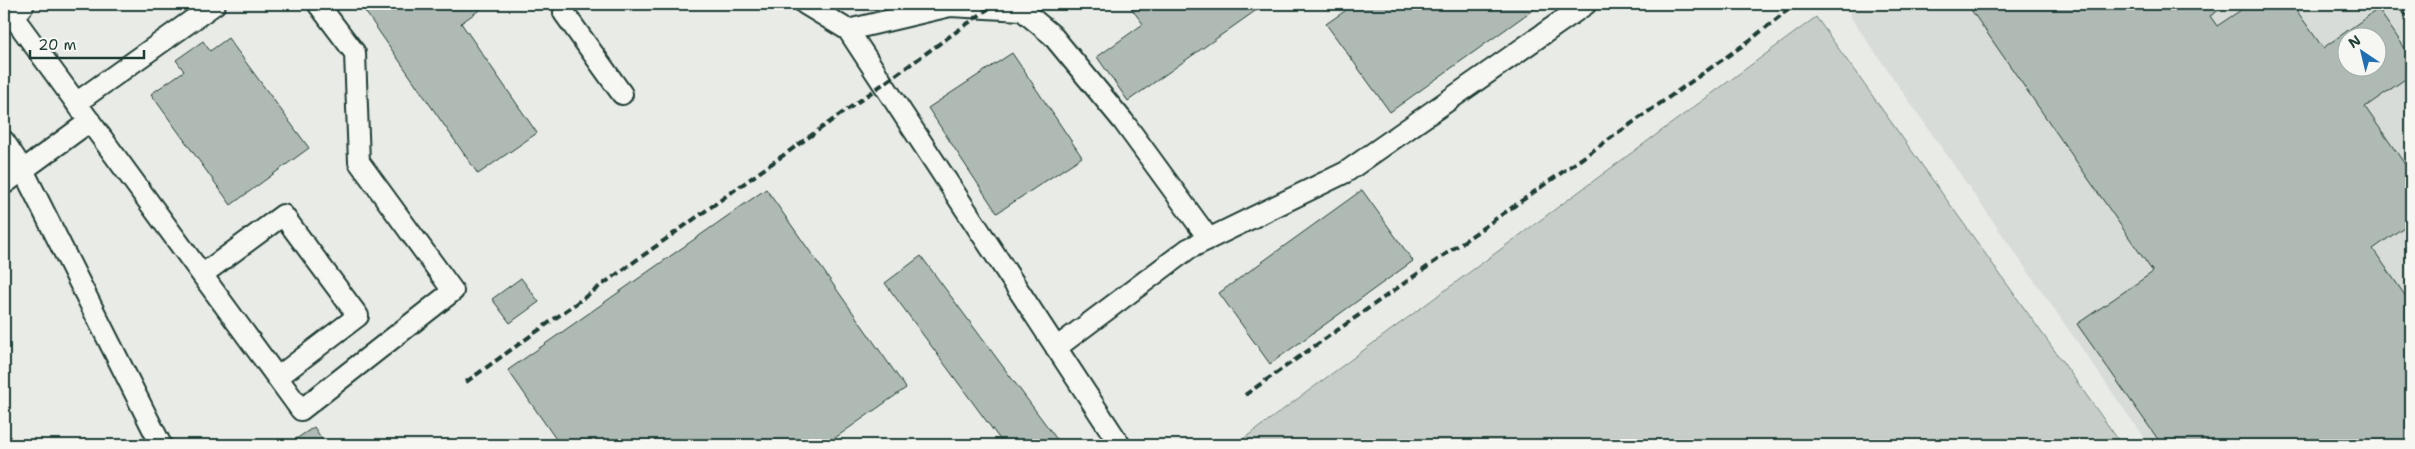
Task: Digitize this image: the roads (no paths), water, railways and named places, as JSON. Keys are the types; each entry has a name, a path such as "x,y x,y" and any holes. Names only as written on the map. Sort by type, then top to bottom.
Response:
{"lane":[{"path":"76,103 215,4"},
{"path":"11,10 76,103 301,410 453,291 359,162 355,53 318,4"},
{"path":"567,4 564,13 622,94"},
{"path":"805,4 848,30 1120,445"},
{"path":"1056,348 1188,249 1346,172 1586,4"},
{"path":"848,30 950,6 1022,10 1052,35 1123,121 1209,239"},
{"path":"4,184 90,121"},
{"path":"4,142 23,170 162,445"},
{"path":"203,274 283,215 358,316 278,377"}],"railway":[{"path":"466,382 995,4"},
{"path":"1245,395 1749,41 1795,4"}]}
